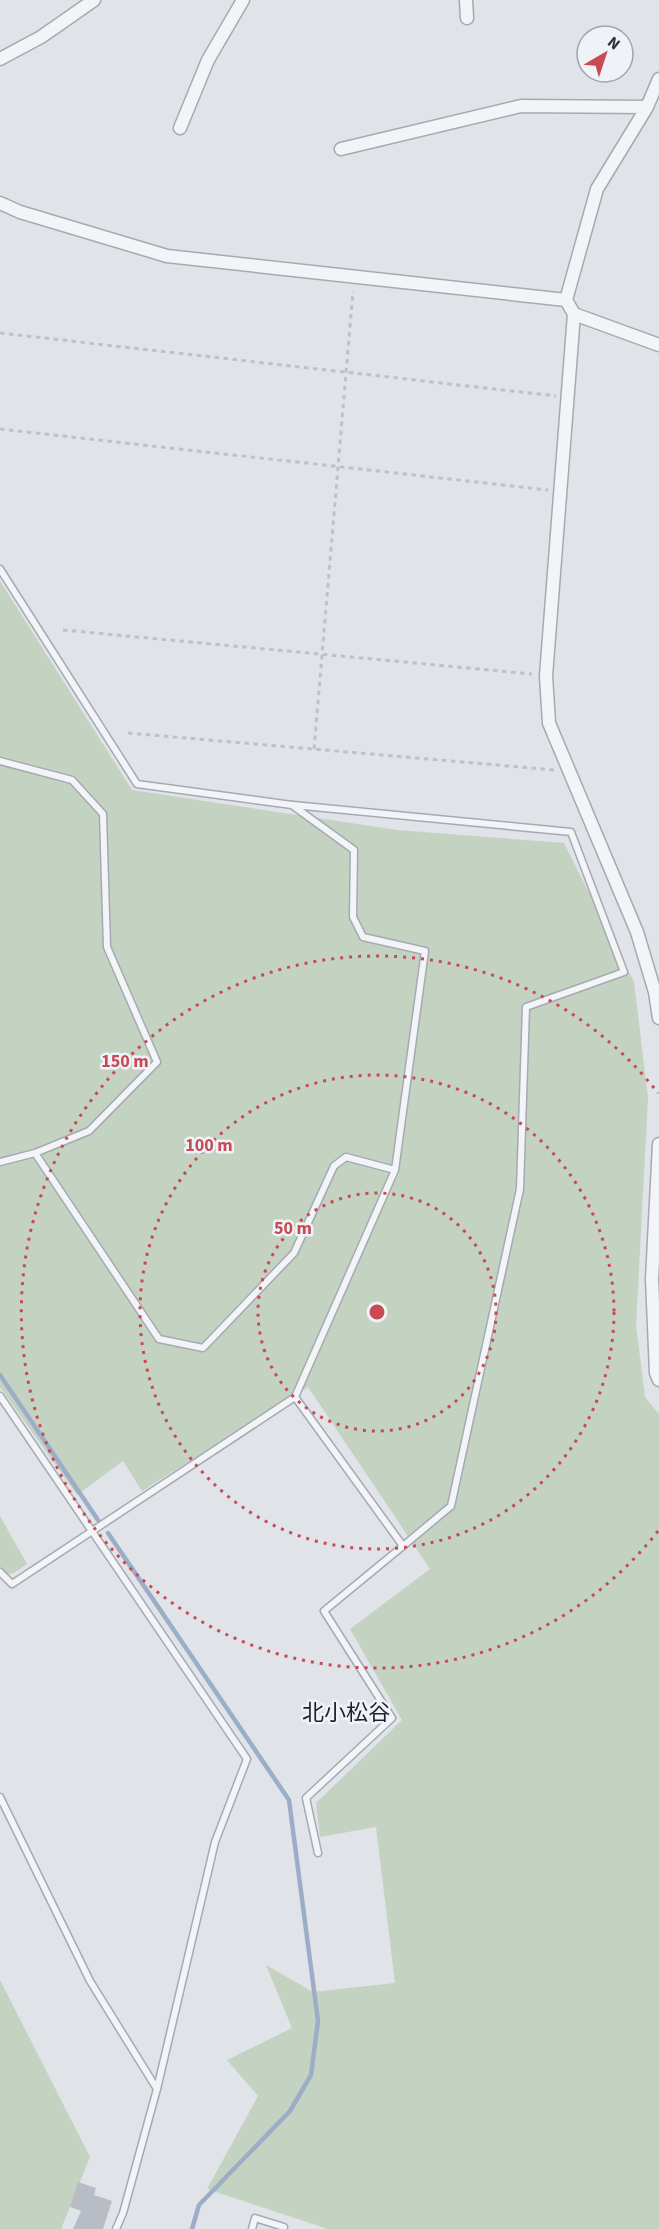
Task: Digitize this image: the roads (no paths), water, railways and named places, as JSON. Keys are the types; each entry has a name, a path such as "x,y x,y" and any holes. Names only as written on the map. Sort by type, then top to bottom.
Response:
{"street":[{"path":"0,58 41,37 94,0"},
{"path":"180,128 208,60 243,0"},
{"path":"466,0 467,18"},
{"path":"659,79 647,107 597,189 566,300 574,314 546,676 549,723 637,932 655,992 659,1018"},
{"path":"341,149 521,106 647,107"},
{"path":"0,203 20,212 167,256 566,300"},
{"path":"574,314 659,345"},
{"path":"659,1144 652,1279 656,1373 659,1380"}],"lane":[{"path":"0,569 137,784 292,805 571,832 624,972 526,1007 520,1188 451,1506 324,1611 393,1718 306,1798 318,1853"},
{"path":"0,760 72,780 103,814 107,947 157,1062 89,1131 35,1153 0,1162"},
{"path":"0,1572 12,1584 295,1397 395,1170 425,951 363,937 353,917 354,850 292,805"},
{"path":"35,1153 159,1339 203,1348 294,1253 334,1166 346,1157 395,1170"},
{"path":"0,1396 247,1759 215,1842 157,2089 123,2213 116,2229"},
{"path":"295,1397 403,1546"},
{"path":"0,1797 90,1981 157,2089"},
{"path":"252,2229 255,2218 284,2227"}],"waterway":[{"path":"0,1375 98,1520"},
{"path":"108,1533 289,1800 318,2021 311,2075 290,2111 199,2205 192,2229"}],"district":[{"name":"北小松谷","path":"346,1712"}]}
